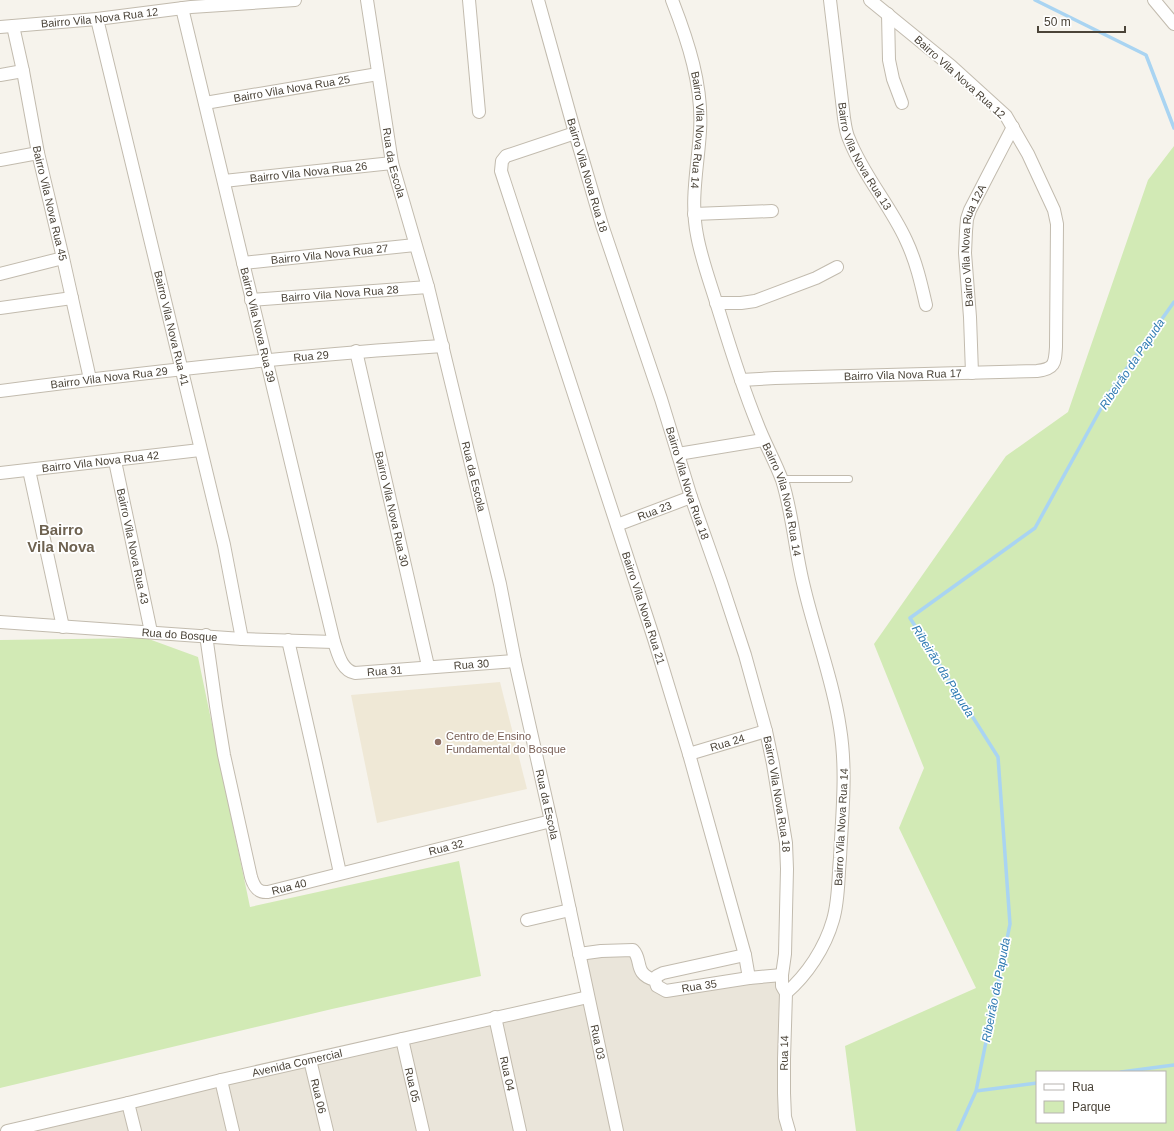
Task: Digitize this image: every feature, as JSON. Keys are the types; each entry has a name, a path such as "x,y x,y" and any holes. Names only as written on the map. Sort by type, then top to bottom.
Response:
{"street":[{"name":"Bairro Vila Nova Rua 12","path":"0,27 97,19 188,5 295,0"},
{"name":"Rua da Escola","path":"366,0 392,163 428,287 500,584 514,661 551,821 579,954"},
{"path":"469,0 479,112"},
{"name":"Bairro Vila Nova Rua 18","path":"538,0 602,225 745,656 766,731 786,843 787,869 785,954 782,975"},
{"name":"Bairro Vila Nova Rua 14","path":"672,0 690,50 700,107 700,129 694,190 694,214 697,236 716,303 741,380 763,440 781,479 790,510 802,579 833,696 840,729 844,763 844,800 837,902 834,919 823,945 807,971 786,993"},
{"name":"Bairro Vila Nova Rua 12","path":"870,0 951,66 996,106 1006,116 1028,154 1054,210 1057,238 1056,355"},
{"path":"1154,0 1174,24"},
{"name":"Bairro Vila Nova Rua 13","path":"833,2 844,118 848,138 855,154 906,240 918,268 926,305"},
{"name":"Bairro Vila Nova Rua 39","path":"188,5 205,103 334,642"},
{"path":"888,14 889,60 893,79 902,103"},
{"name":"Bairro Vila Nova Rua 41","path":"97,19 224,545 242,639"},
{"name":"Bairro Vila Nova Rua 45","path":"13,26 38,153 90,379"},
{"path":"0,75 23,71"},
{"name":"Bairro Vila Nova Rua 25","path":"205,103 378,74"},
{"name":"Bairro Vila Nova Rua 12A","path":"972,373 970,318 965,253 967,219 984,182 1013,127"},
{"name":"Bairro Vila Nova Rua 21","path":"575,132 511,153 506,156 502,162 501,171 617,525 689,754 745,954 749,978"},
{"path":"0,160 38,153"},
{"name":"Bairro Vila Nova Rua 26","path":"224,181 392,163"},
{"path":"694,214 772,211"},
{"name":"Bairro Vila Nova Rua 27","path":"243,263 415,245"},
{"path":"0,274 63,258"},
{"path":"716,303 742,303 755,301 816,278 837,267"},
{"name":"Bairro Vila Nova Rua 28","path":"251,300 428,287"},
{"path":"0,308 72,298"},
{"path":"356,351 443,346"},
{"name":"Rua 29","path":"266,360 356,351"},
{"name":"Bairro Vila Nova Rua 30","path":"356,351 428,666"},
{"name":"Bairro Vila Nova Rua 17","path":"741,380 1042,371 1052,366 1056,355"},
{"name":"Bairro Vila Nova Rua 29","path":"0,391 90,379 266,360"},
{"path":"678,454 763,440"},
{"name":"Bairro Vila Nova Rua 42","path":"0,473 116,461 200,450"},
{"name":"Bairro Vila Nova Rua 43","path":"116,461 151,632"},
{"path":"29,470 63,627"},
{"name":"Rua 23","path":"617,525 691,497"},
{"name":"Rua do Bosque","path":"0,622 206,635 242,639 334,642"},
{"name":"Rua 40","path":"206,635 224,754 251,877 255,886 260,891 268,892 340,873"},
{"path":"288,640 340,873"},
{"name":"Rua 31","path":"334,642 344,666 347,670 355,673 428,666"},
{"name":"Rua 30","path":"428,666 514,661"},
{"name":"Rua 24","path":"689,754 766,731"},
{"name":"Rua 32","path":"340,873 551,821"},
{"path":"527,920 570,910"},
{"name":"Rua 35","path":"579,954 601,951 633,950 636,953 638,962 644,974 655,980 657,986 666,991 749,978"},
{"name":"Rua 03","path":"579,954 617,1131"},
{"name":"Rua 35","path":"655,980 657,976 663,973 745,954"},
{"path":"749,978 782,975"},
{"name":"Rua 14","path":"782,975 782,986 786,993 784,1059 785,1106 789,1131"},
{"name":"Avenida Comercial","path":"7,1131 45,1127 128,1103 222,1080 588,997"},
{"name":"Rua 04","path":"495,1017 520,1131"},
{"name":"Rua 05","path":"402,1039 424,1131"},
{"name":"Rua 06","path":"310,1060 327,1131"},
{"path":"222,1080 233,1131"},
{"path":"128,1103 134,1131"}],"lane":[{"path":"781,479 849,478"}],"shaded area":[{"name":"Centro de Ensino Fundamental do Bosque","path":"500,682 527,789 377,823 351,695"},
{"path":"627,950 657,986 782,975 789,1131 7,1131 587,997 579,954"}],"green space":[{"path":"1174,146 1174,1131 856,1131 845,1046 976,988 899,828 924,768 874,644 1006,456 1068,412 1148,180"},
{"path":"146,638 198,657 250,907 459,861 481,976 332,1009 0,1088 0,640"}],"waterway":[{"name":"Ribeirão da Papuda","path":"1035,0 1146,55 1174,128"},
{"name":"Ribeirão da Papuda","path":"958,1131 976,1091 1010,924 998,757 910,618 1035,528 1110,392 1174,302"},
{"path":"1129,1071 1174,1065"},
{"path":"976,1091 1036,1083"}],"place":[{"name":"Centro de Ensino Fundamental do Bosque","path":"438,742"}],"district":[{"name":"Bairro Vila Nova","path":"61,538"}]}
